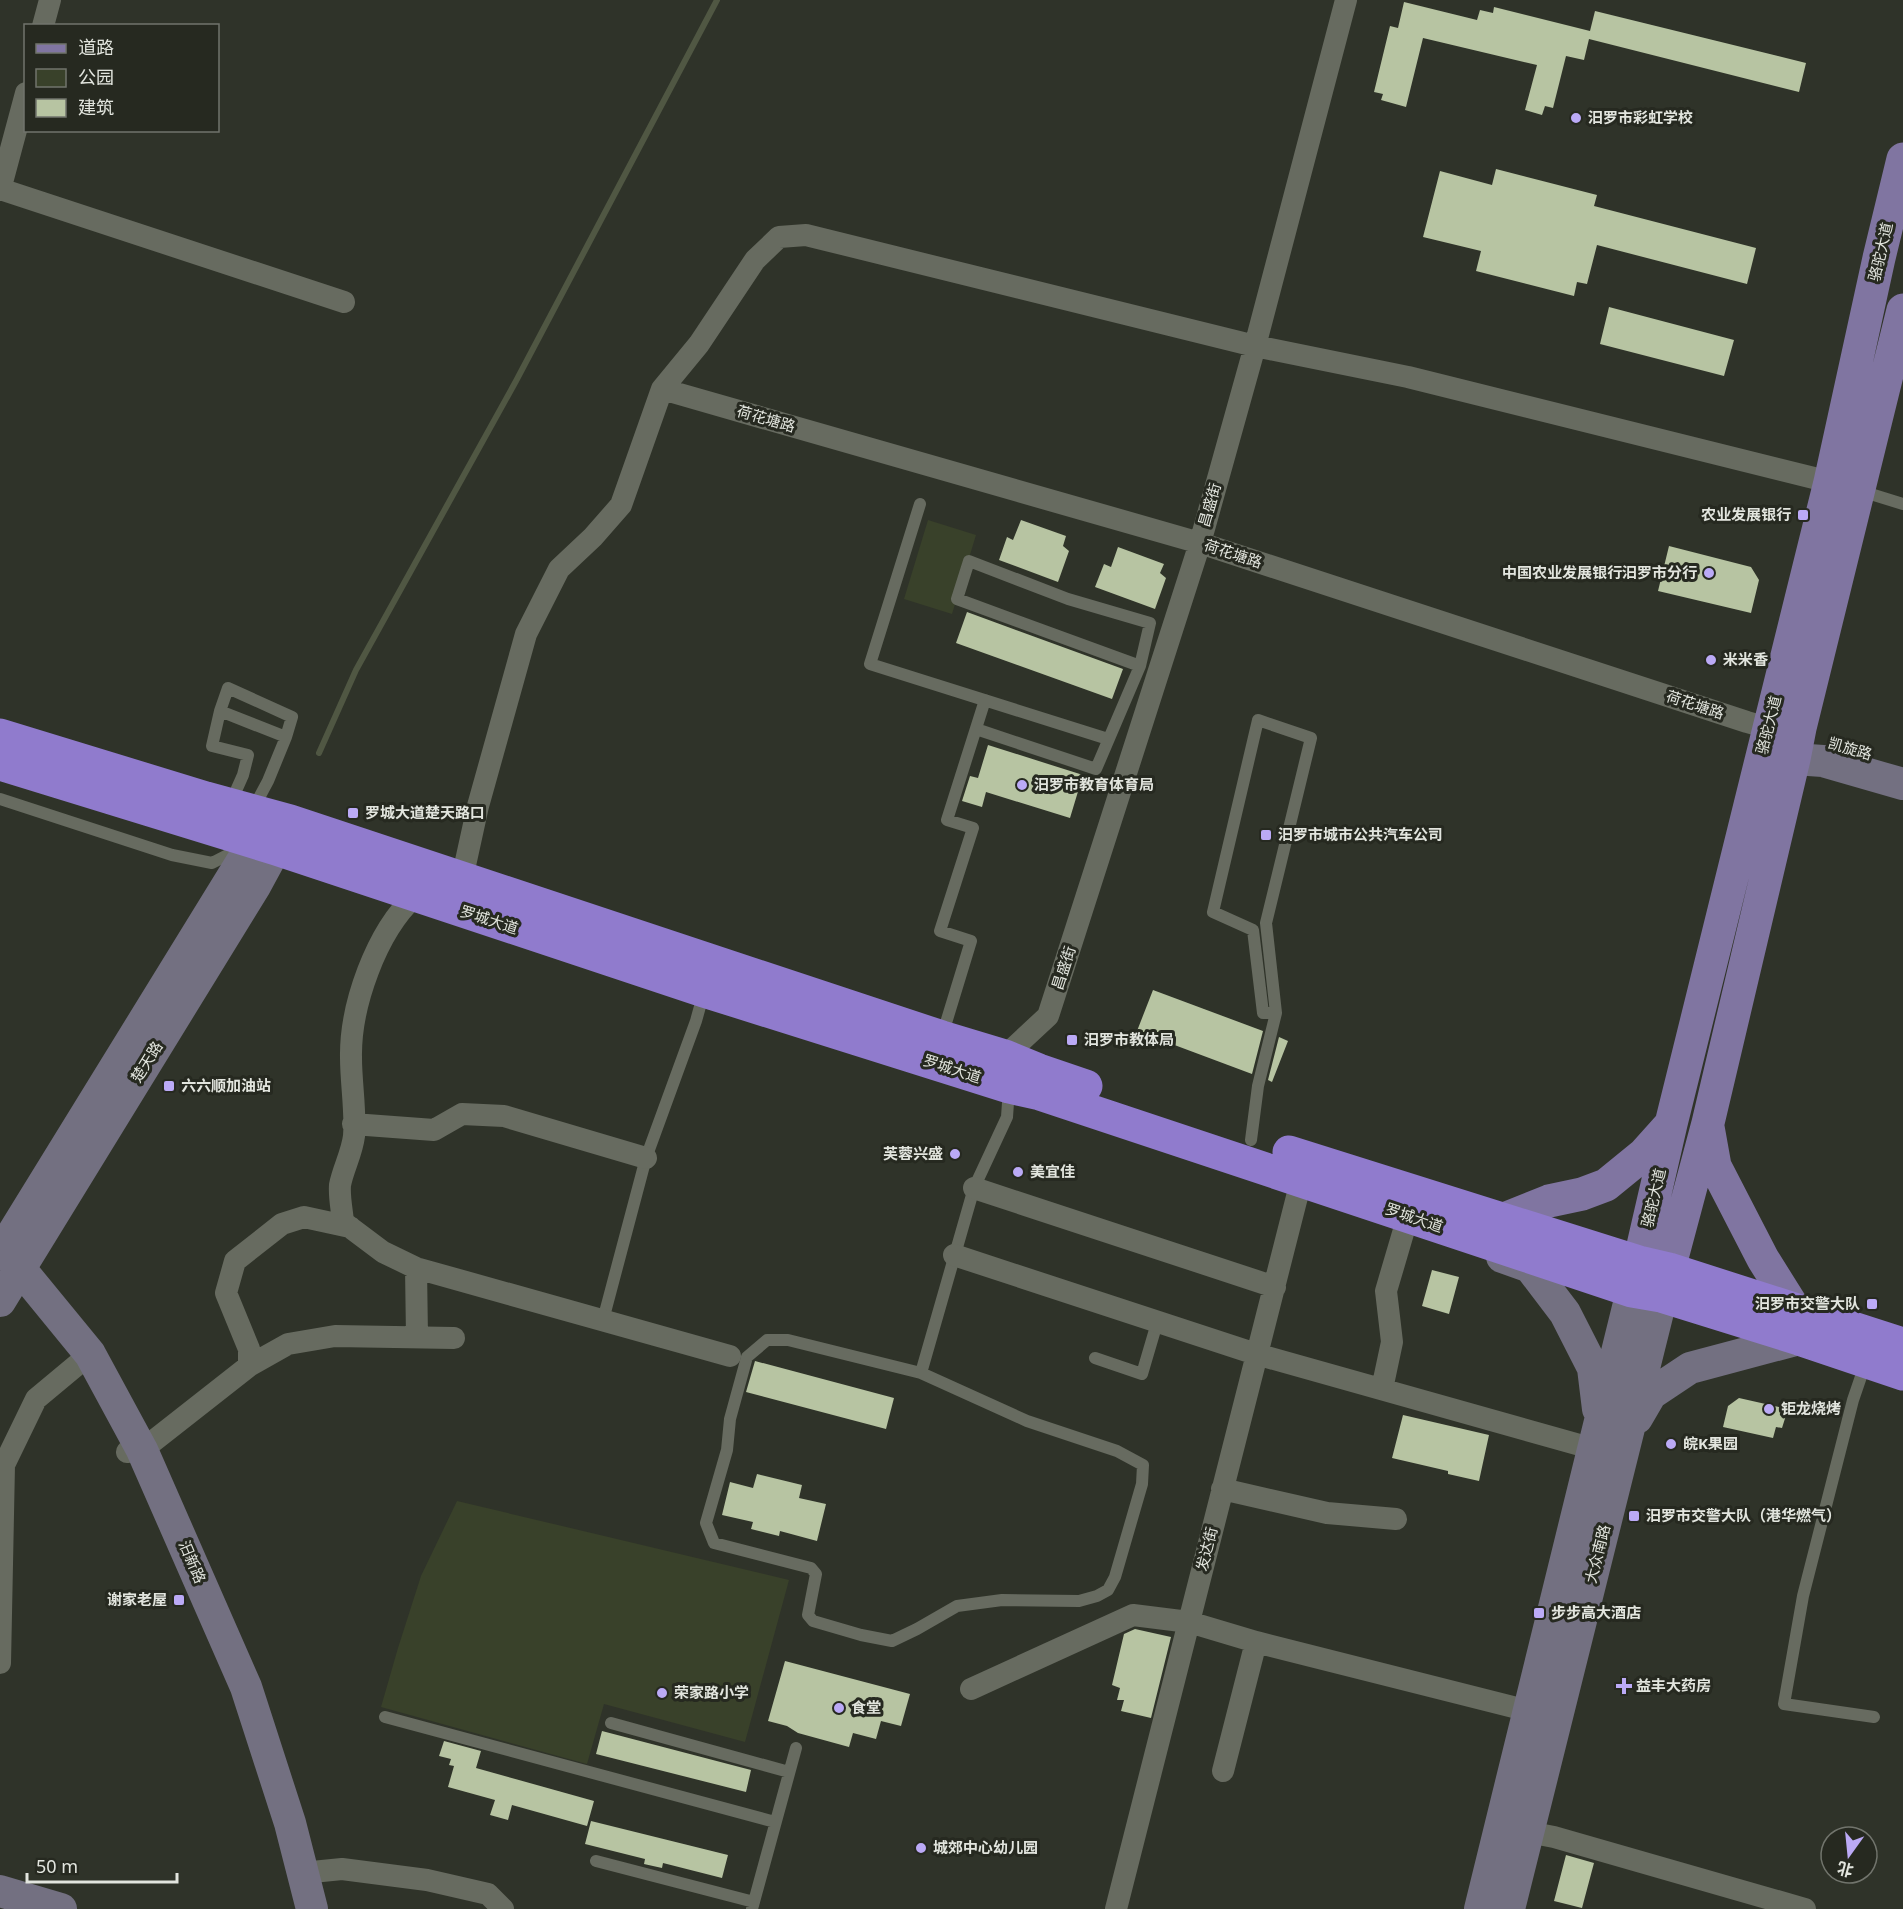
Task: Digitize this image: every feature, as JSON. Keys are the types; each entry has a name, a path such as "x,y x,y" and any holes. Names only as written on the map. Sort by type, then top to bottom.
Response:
{"highway":[{"name":"罗城大道","path":"0,735 262,824 415,896 704,991 1007,1071 1039,1070 1251,1140 1504,1219 1650,1280"},
{"name":"罗城大道","path":"0,764 262,824 462,879 942,1037 1007,1071 1040,1094 1269,1169 1797,1324 1903,1344"},
{"name":"罗城大道","path":"1797,1324 1866,1362 1903,1374"}],"main road":[{"name":"骆驼大道","path":"1650,1280 1708,1123 1797,744 1845,486 1879,258 1903,159"},
{"name":"骆驼大道","path":"1650,1280 1671,1124 1768,728 1903,310"},
{"path":"1768,728 1823,761 1903,784"},
{"name":"凯旋路","path":"1797,744 1823,741 1903,764"},
{"name":"楚天路","path":"5,1273 262,824"},
{"path":"1608,1436 1650,1394 1690,1368 1797,1324 1715,1166 1708,1123"},
{"path":"1504,1219 1549,1201 1582,1194 1606,1185 1644,1154 1671,1124"},
{"path":"1269,1169 1299,1189 1406,1223 1530,1267 1564,1313 1593,1368 1608,1436"},
{"name":"汨新路","path":"5,1273 85,1358 134,1451 246,1687 291,1822 312,1909"},
{"name":"大众南路","path":"1480,1909 1529,1711 1650,1280"},
{"name":"大众南路","path":"1509,1909 1528,1832 1608,1436"},
{"path":"134,1451 138,1476 238,1712 294,1909"},
{"path":"0,1891 61,1909"}],"street":[{"path":"44,24 50,0"},
{"name":"昌盛街","path":"1007,1071 1048,1016 1200,543 1255,346 1346,0"},
{"path":"24,100 0,189 344,302"},
{"path":"462,879 478,806 526,633 558,569 593,537 621,506 662,389 699,344 755,260 779,237 807,235 1255,346 1408,377 1845,486"},
{"name":"荷花塘路","path":"662,389 1200,543 1768,728"},
{"path":"415,896 402,908 390,926 359,994 351,1056 354,1136 340,1186 344,1222 383,1252 416,1268 730,1356"},
{"path":"353,1124 434,1130 462,1114 504,1116 646,1158"},
{"path":"974,1188 1275,1287"},
{"name":"发达街","path":"1116,1909 1299,1189"},
{"path":"249,1366 249,1348 226,1293 235,1262 282,1224 304,1217 350,1227"},
{"path":"1382,1389 1392,1342 1386,1292 1406,1223"},
{"path":"954,1256 1256,1354 1382,1389 1608,1436"},
{"path":"416,1268 417,1337"},
{"path":"134,1451 249,1366 288,1344 335,1336 454,1338"},
{"path":"0,1663 4,1465 36,1399 85,1358"},
{"path":"1222,1489 1327,1513 1396,1519"},
{"path":"971,1689 1133,1615 1189,1622 1256,1642 1529,1711"},
{"path":"1223,1771 1256,1642"},
{"path":"1528,1832 1565,1840 1805,1909"},
{"path":"302,1873 342,1869 427,1880 488,1894 503,1909"}],"lane":[{"path":"1845,486 1903,504"},
{"path":"920,504 870,664 1108,739"},
{"path":"976,729 1096,769 1140,666 1150,623 1068,599 969,561 957,599 1140,666"},
{"path":"0,799 172,855 212,863 262,824 268,781 292,717 228,688 212,746 248,755 243,775 262,824"},
{"path":"942,1037 971,941 940,931 973,828 947,820 985,700"},
{"path":"220,711 286,737"},
{"path":"1251,1140 1258,1086 1275,1013 1266,923 1311,738 1258,720 1213,912 1253,930 1263,1013 1275,1013"},
{"path":"603,1320 646,1158 696,1021 704,991"},
{"path":"921,1373 974,1188 1007,1117 1007,1071"},
{"path":"1095,1358 1142,1374 1157,1323"},
{"path":"767,1340 788,1340 921,1373 1027,1421 1117,1451 1143,1465 1142,1484 1115,1577 1108,1590 1097,1596 1078,1601 1002,1600 957,1606 892,1641 813,1621 808,1615 816,1574 811,1568 714,1543 706,1523 727,1450 730,1419 747,1357 767,1340"},
{"path":"1866,1362 1853,1400 1803,1596 1784,1704 1874,1717"},
{"path":"385,1717 775,1822"},
{"path":"611,1723 789,1772"},
{"path":"596,1861 753,1906 796,1748"}],"green space":[{"path":"928,520 976,535 952,614 904,599"},
{"path":"457,1501 789,1580 745,1742 604,1704 587,1764 381,1707 421,1576"}],"building":[{"path":"1404,2 1477,20 1480,10 1493,13 1494,7 1590,31 1595,11 1806,63 1799,92 1589,39 1584,60 1566,56 1553,108 1545,106 1542,115 1525,110 1537,65 1423,38 1406,107 1381,100 1383,94 1374,92 1390,26 1398,28"},
{"path":"1496,169 1597,195 1594,206 1756,248 1747,284 1597,245 1587,284 1577,282 1574,296 1476,271 1481,251 1423,237 1440,171 1492,185"},
{"path":"1609,307 1734,340 1724,376 1600,344"},
{"path":"1021,520 1066,536 1063,546 1069,551 1058,582 999,560 1007,537 1013,540"},
{"name":"中国农业发展银行汨罗市分行","path":"1669,546 1751,567 1759,580 1751,613 1658,591"},
{"path":"1118,547 1164,564 1160,573 1166,578 1155,609 1095,587 1104,564 1111,567"},
{"path":"967,612 1123,669 1112,699 956,643"},
{"name":"汨罗市教育体育局","path":"988,745 1083,775 1070,818 986,792 982,807 962,801 970,776 978,778"},
{"path":"1153,990 1263,1031 1252,1074 1137,1031"},
{"path":"1279,1037 1288,1041 1272,1082 1268,1080"},
{"path":"1432,1270 1459,1277 1449,1314 1422,1306"},
{"path":"755,1361 894,1398 886,1429 746,1392"},
{"path":"1739,1398 1788,1409 1782,1428 1776,1427 1773,1438 1723,1427 1728,1406"},
{"path":"1403,1415 1489,1435 1479,1481 1392,1458"},
{"path":"757,1474 802,1485 799,1498 826,1504 817,1541 780,1531 779,1536 751,1529 753,1522 722,1515 730,1482 753,1488"},
{"path":"1135,1629 1171,1637 1151,1718 1121,1711 1124,1700 1117,1700 1120,1688 1112,1685 1124,1634"},
{"name":"食堂","path":"785,1661 910,1694 901,1726 881,1721 876,1739 853,1733 849,1747 798,1733 787,1726 768,1721"},
{"path":"602,1731 751,1770 746,1792 596,1754"},
{"path":"444,1741 481,1751 476,1768 594,1801 587,1826 512,1805 508,1820 490,1815 495,1800 448,1787 454,1766 449,1765 451,1759 439,1756"},
{"path":"591,1821 728,1855 722,1878 663,1863 662,1868 644,1864 645,1859 585,1844"},
{"path":"1566,1855 1594,1863 1582,1908 1554,1901"}],"waterway":[{"path":"319,753 356,670 516,381 717,0"}],"place":[{"name":"汨罗市彩虹学校","path":"1576,118"},
{"name":"农业发展银行","path":"1803,515"},
{"name":"中国农业发展银行汨罗市分行","path":"1709,573"},
{"name":"米米香","path":"1711,660"},
{"name":"汨罗市教育体育局","path":"1022,785"},
{"name":"罗城大道楚天路口","path":"353,813"},
{"name":"汨罗市城市公共汽车公司","path":"1266,835"},
{"name":"汨罗市教体局","path":"1072,1040"},
{"name":"六六顺加油站","path":"169,1086"},
{"name":"芙蓉兴盛","path":"955,1154"},
{"name":"美宜佳","path":"1018,1172"},
{"name":"汨罗市交警大队","path":"1872,1304"},
{"name":"钜龙烧烤","path":"1769,1409"},
{"name":"皖K果园","path":"1671,1444"},
{"name":"汨罗市交警大队（港华燃气）","path":"1634,1516"},
{"name":"谢家老屋","path":"179,1600"},
{"name":"步步高大酒店","path":"1539,1613"},
{"name":"益丰大药房","path":"1624,1686"},
{"name":"荣家路小学","path":"662,1693"},
{"name":"食堂","path":"839,1708"},
{"name":"城郊中心幼儿园","path":"921,1848"}]}
